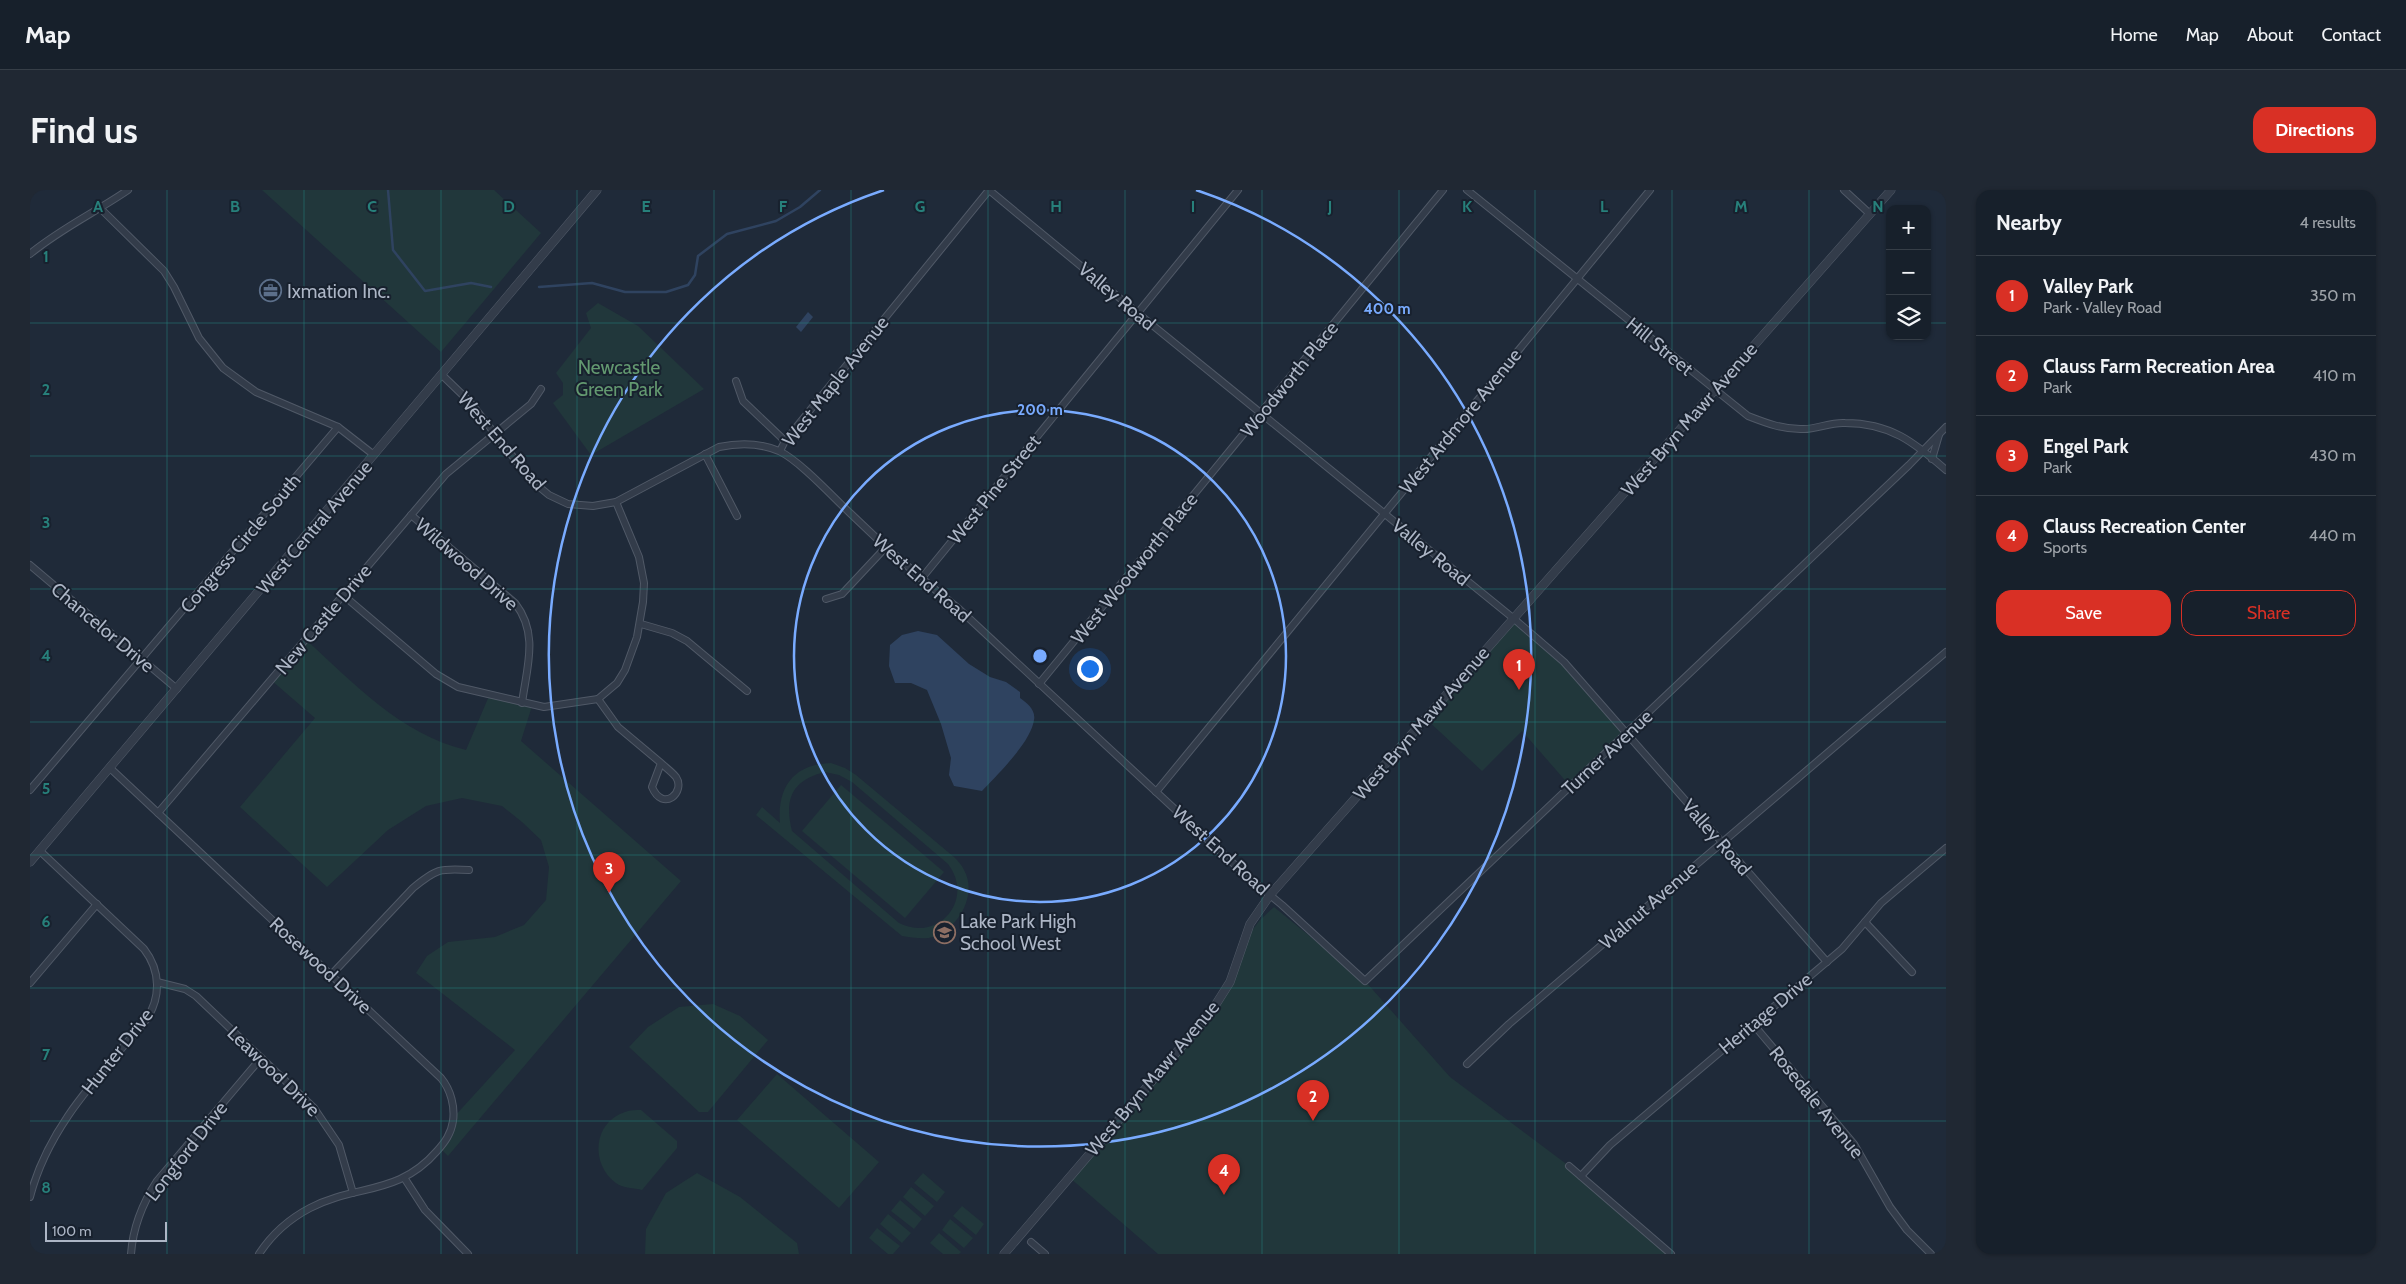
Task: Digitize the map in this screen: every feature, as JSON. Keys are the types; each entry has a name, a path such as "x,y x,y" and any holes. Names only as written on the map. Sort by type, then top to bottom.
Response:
{"street":[{"path":"30,254 128,190"},
{"name":"West Central Avenue","path":"30,862 597,190"},
{"name":"West Maple Avenue","path":"780,452 785,440 989,190"},
{"name":"Valley Road","path":"989,190 1513,618 1564,662 1827,962"},
{"name":"West Pine Street","path":"921,579 1238,190"},
{"name":"Woodworth Place","path":"1210,475 1443,190"},
{"name":"Hill Street","path":"1466,190 1748,416 1769,425 1803,430 1843,422 1869,424 1901,435 1946,470"},
{"name":"West Ardmore Avenue","path":"1156,792 1650,190"},
{"path":"1844,190 1870,214"},
{"name":"West Bryn Mawr Avenue","path":"1004,1254 1212,1012 1230,982 1250,924 1270,895 1891,190"},
{"path":"101,209 164,271 199,338 223,368 256,392 338,427 374,455"},
{"name":"West End Road","path":"442,375 470,402 532,480 556,499 568,504 583,506 616,502 719,447 736,444 768,447 780,452 820,485 921,579 959,609 1249,878 1365,982"},
{"path":"736,381 743,401 785,440"},
{"name":"New Castle Drive","path":"158,813 446,474 531,404 541,390"},
{"name":"Congress Circle South","path":"30,790 338,427"},
{"name":"Turner Avenue","path":"1365,982 1849,522 1946,427"},
{"path":"1932,458 1940,434"},
{"path":"705,454 737,516"},
{"name":"West Woodworth Place","path":"1039,684 1210,475"},
{"path":"342,595 436,674 449,682 477,693 544,707 598,699 617,683 625,670 641,624 644,583 634,543 616,502"},
{"name":"Wildwood Drive","path":"411,515 514,602 524,615 530,631 522,703"},
{"path":"826,599 842,594 886,548"},
{"name":"Chancelor Drive","path":"30,564 177,689"},
{"path":"641,624 667,631 687,641 747,691"},
{"name":"Walnut Avenue","path":"1468,1064 1509,1024 1946,652"},
{"path":"598,699 618,727 661,762 676,777 678,783 674,795 669,799 662,799 656,795 652,787 661,762"},
{"name":"Rosewood Drive","path":"110,768 441,1078 449,1092 453,1118 451,1131 433,1156 423,1166 405,1178 384,1187 353,1194 312,1207 297,1215 282,1227 259,1254"},
{"name":"Heritage Drive","path":"1581,1176 1610,1145 1842,949 1882,903 1946,848"},
{"name":"Hunter Drive","path":"30,1197 42,1158 55,1134 70,1110 146,1020 154,1006 157,982 154,966 144,949 40,851"},
{"path":"332,975 413,888 426,878 442,868 469,870"},
{"path":"30,983 97,904"},
{"path":"1865,922 1912,972"},
{"name":"Leawood Drive","path":"157,982 185,989 196,996 314,1108 328,1125 339,1145 353,1194"},
{"name":"Rosedale Avenue","path":"1752,1024 1854,1144 1902,1224 1931,1254"},
{"name":"Longford Drive","path":"130,1254 137,1220 145,1201 157,1181 261,1058"},
{"path":"1569,1166 1671,1254"},
{"path":"405,1178 425,1210 468,1254"},
{"path":"1032,1242 1045,1254"}],"green space":[{"path":"262,190 494,190 541,233 441,352"},
{"name":"Newcastle Green Park","path":"598,303 638,326 704,389 591,455 553,403 563,395 563,383 556,373 591,328 586,313"},
{"path":"1513,618 1564,662 1626,733 1570,786 1522,731 1482,771 1425,718"},
{"path":"305,639 360,689 399,719 420,732 466,750 489,696 532,706 521,741 681,881 448,1156 440,1148 453,1118 515,1050 416,973 427,956 448,942 495,937 524,925 546,900 549,867 541,840 502,806 462,798 426,806 388,830 327,887 240,807 315,718 271,680"},
{"path":"831,763 845,768 856,775 960,863 968,880 969,890 963,910 950,927 942,933 929,938 902,936 756,815 762,807 780,823 780,810 785,788 798,773 818,764","holes":["825,772 839,775 852,782 948,864 955,877 957,891 955,903 949,914 939,922 927,927 914,928 899,923 792,831 789,809 790,800 798,786 805,780"]},
{"path":"841,785 944,872 905,918 802,831"},
{"path":"1274,907 1365,981 1450,1077 1569,1166 1671,1254 1158,1254 1069,1177 1211,1012 1230,982 1241,945 1260,920"},
{"path":"713,1004 740,1016 768,1040 708,1112 699,1112 629,1047 648,1027 679,1007"},
{"path":"777,1074 879,1162 839,1208 737,1120"},
{"path":"641,1110 677,1141 677,1148 642,1190 625,1187 616,1183 608,1175 599,1155 601,1134 606,1125 614,1117 627,1111"},
{"path":"697,1173 740,1197 797,1243 799,1254 645,1254 646,1229 666,1193"},
{"path":"923,1173 945,1192 937,1202 914,1183"},
{"path":"911,1187 934,1206 925,1216 903,1197"},
{"path":"900,1200 922,1219 914,1229 891,1211"},
{"path":"962,1206 984,1224 976,1235 953,1216"},
{"path":"888,1214 911,1233 902,1243 880,1224"},
{"path":"950,1219 973,1238 964,1248 942,1230"},
{"path":"877,1228 900,1246 893,1254 888,1254 869,1238"},
{"path":"939,1233 961,1252 959,1254 943,1254 930,1243"}],"water":[{"path":"808,312 813,317 801,332 796,327"},
{"path":"918,631 937,635 969,664 990,677 1006,682 1020,692 1020,698 1034,713 1032,729 1027,738 1005,767 982,791 954,786 949,775 951,758 941,724 927,690 911,683 895,683 889,666 890,645 902,635"}],"waterway":[{"path":"388,190 393,250 425,291 471,283 491,287"},
{"path":"539,287 592,283 625,292 666,292 688,285 695,275 698,256 727,234 776,221 800,207 820,190"}],"place":[{"name":"Ixmation Inc.","path":"271,291"},
{"name":"Valley Park","path":"1519,690"},
{"name":"Engel Park","path":"609,893"},
{"name":"Lake Park High School West","path":"944,932"},
{"name":"Clauss Farm Recreation Area","path":"1313,1121"},
{"name":"Clauss Recreation Center","path":"1224,1195"}]}
